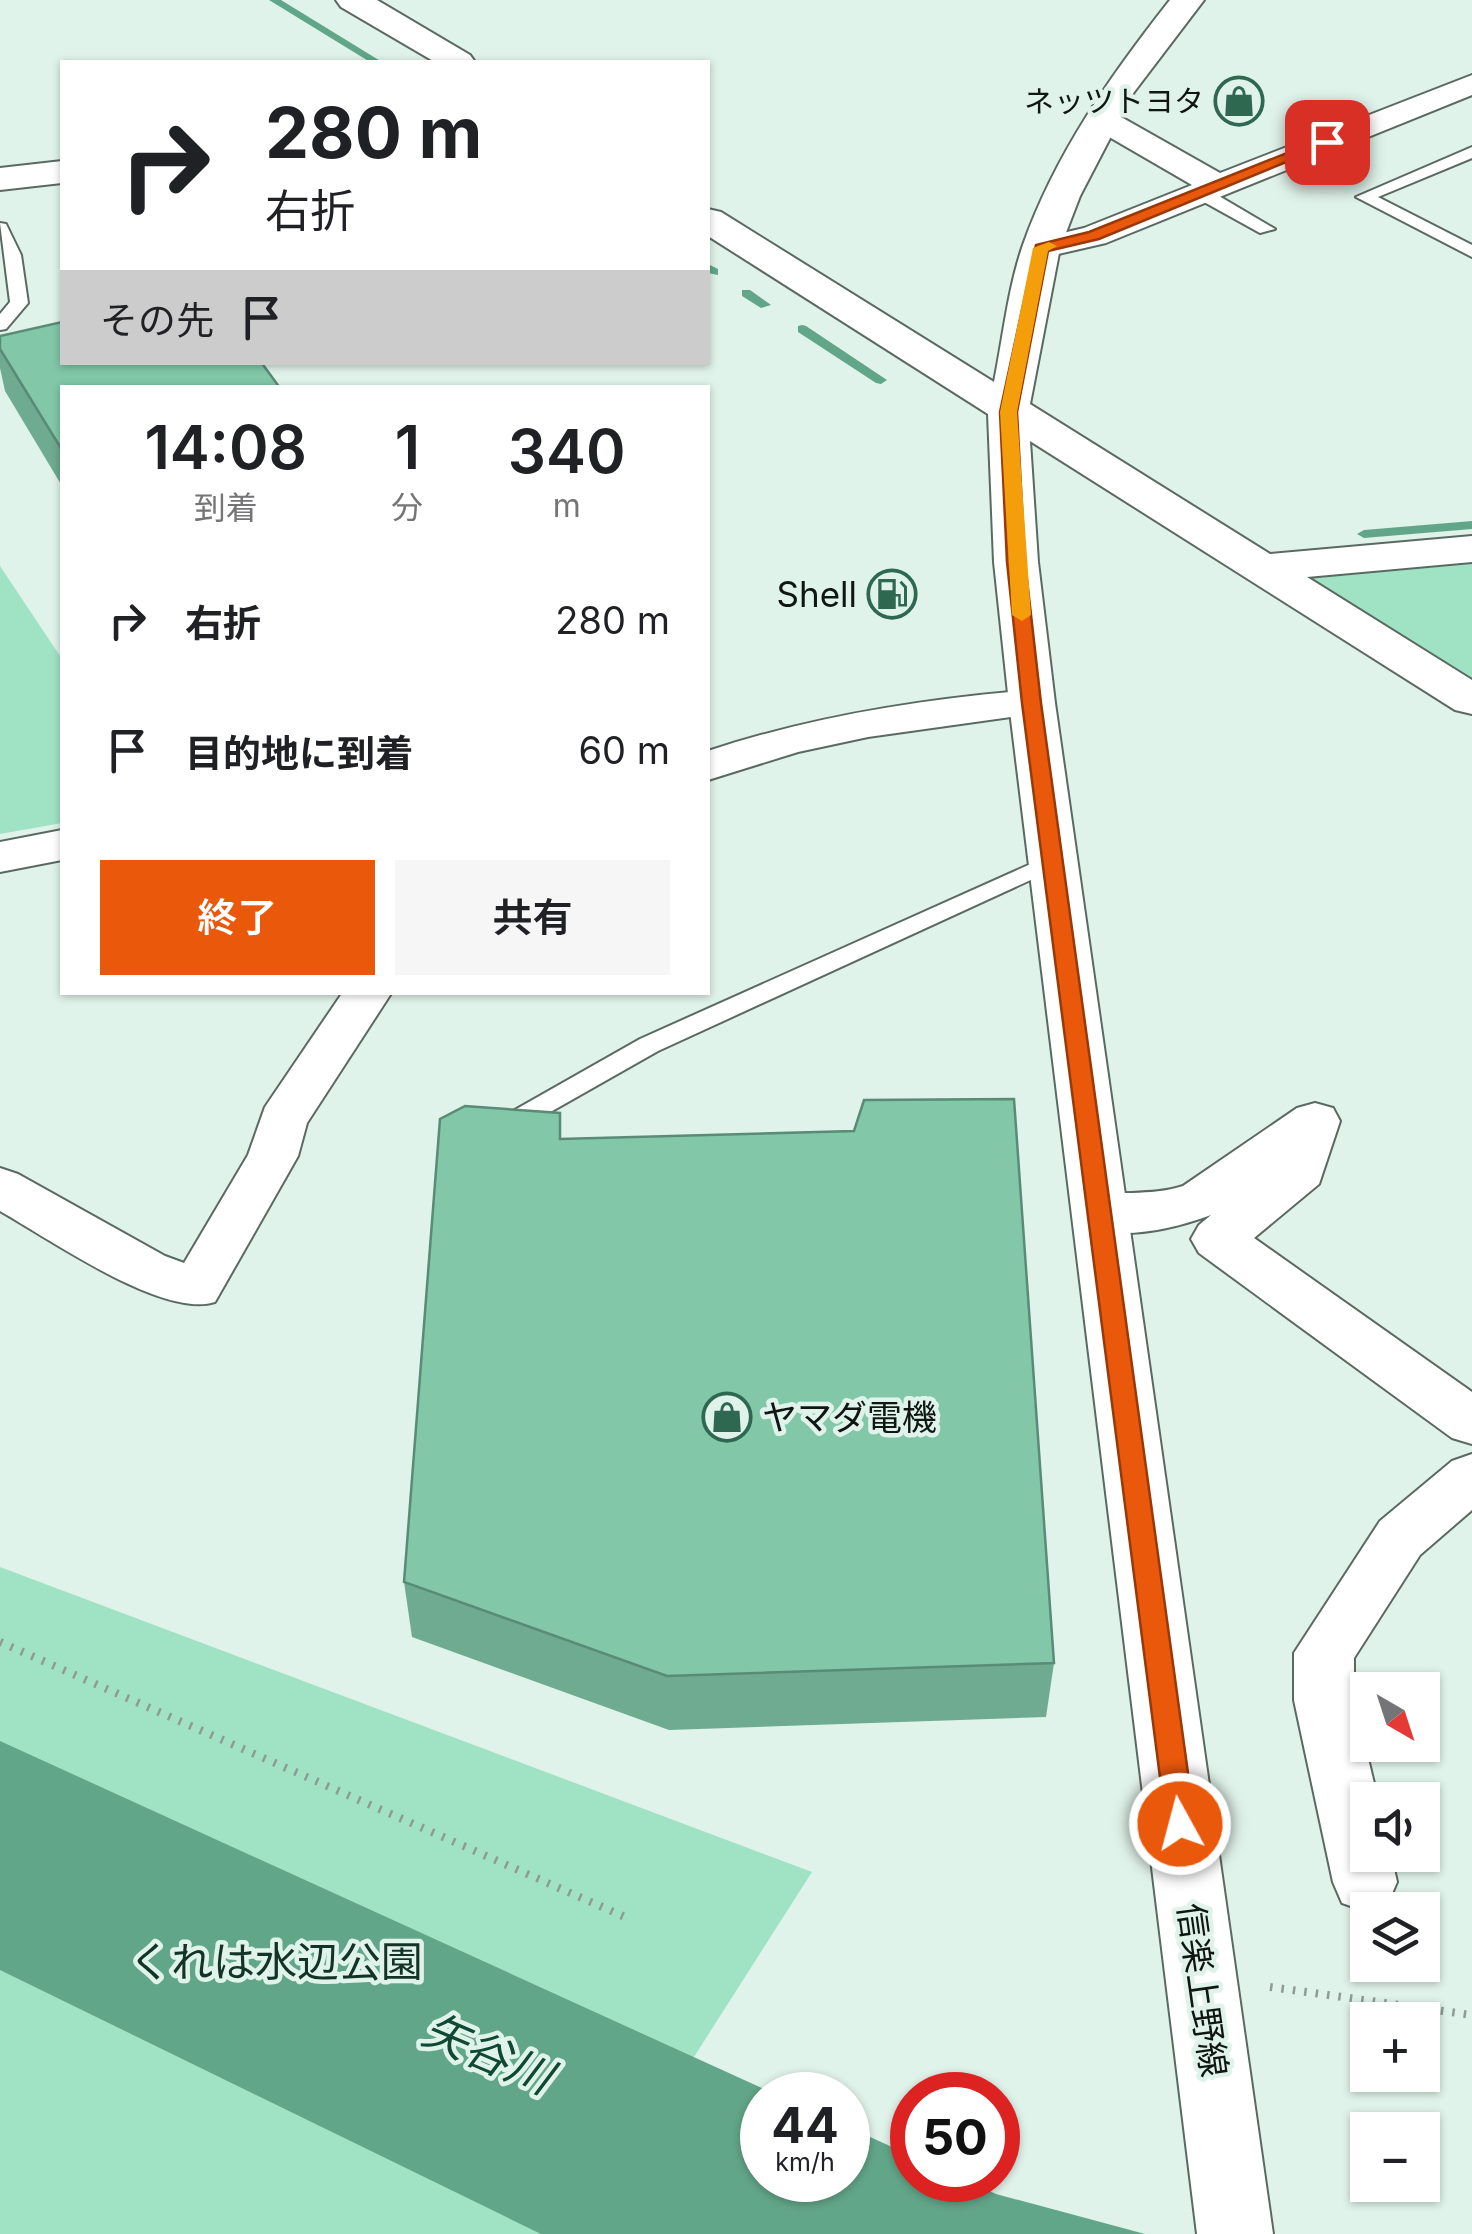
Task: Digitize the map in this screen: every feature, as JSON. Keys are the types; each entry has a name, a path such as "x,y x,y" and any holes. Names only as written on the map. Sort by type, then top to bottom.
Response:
{"main road":[{"path":"354,0 455,60"},
{"name":"信楽上野線","path":"1186,0 1118,90 1062,196 1041,248 1008,412 1016,562 1032,703 1235,2234"},
{"path":"0,179 60,172"},
{"path":"710,221 1472,700"},
{"path":"1262,568 1472,549"}],"street":[{"path":"1041,248 1094,236 1472,84"},
{"path":"1103,120 1210,190"},
{"path":"710,765 757,748 941,710 1032,703"},
{"path":"0,857 60,845"},
{"path":"0,1187 146,1270 196,1288 273,1156 283,1120 366,995"},
{"path":"1100,1213 1166,1211 1201,1199 1315,1121 1301,1171 1216,1240 1472,1422"},
{"path":"1365,1882 1324,1700 1324,1653 1400,1538 1472,1478"}],"lane":[{"path":"1472,152 1364,197 1472,252"},
{"path":"1210,190 1266,229"},
{"path":"0,228 15,261 19,303 0,325"},
{"path":"522,1117 650,1045 1053,861"}],"path":[{"path":"0,1642 625,1917"},
{"path":"1201,1977 1472,2015"}],"green space":[{"path":"1472,552 1472,696 1271,570"},
{"path":"0,566 60,656 60,823 0,834"},
{"name":"くれは水辺公園","path":"0,1567 812,1872 581,2234 0,2234"}],"water":[{"name":"矢谷川","path":"0,1741 740,2078 740,2202 870,2202 870,2137 890,2146 890,2202 1020,2200 1145,2234 541,2234 0,1970"}],"building":[{"path":"60,322 60,365 263,365 278,385 60,385 60,447 0,349 0,336"},
{"name":"ヤマダ電機","path":"1014,1099 1054,1663 667,1676 404,1582 440,1119 465,1106 560,1113 560,1139 854,1131 864,1100"}],"waterway":[{"path":"274,0 374,60"},
{"path":"710,269 714,272"},
{"path":"746,293 765,305"},
{"path":"802,329 881,380"},
{"path":"1364,534 1472,525"}],"slow traffic":[{"path":"1022,615 1008,412 1041,248 1049,246"}],"place":[{"name":"ネッツトヨタ","path":"1239,101"},
{"name":"Shell","path":"892,594"},
{"name":"ヤマダ電機","path":"727,1417"}],"route":[{"path":"1180,1824 1032,703 1016,562 1008,412 1041,248 1094,236 1327,142"}]}
